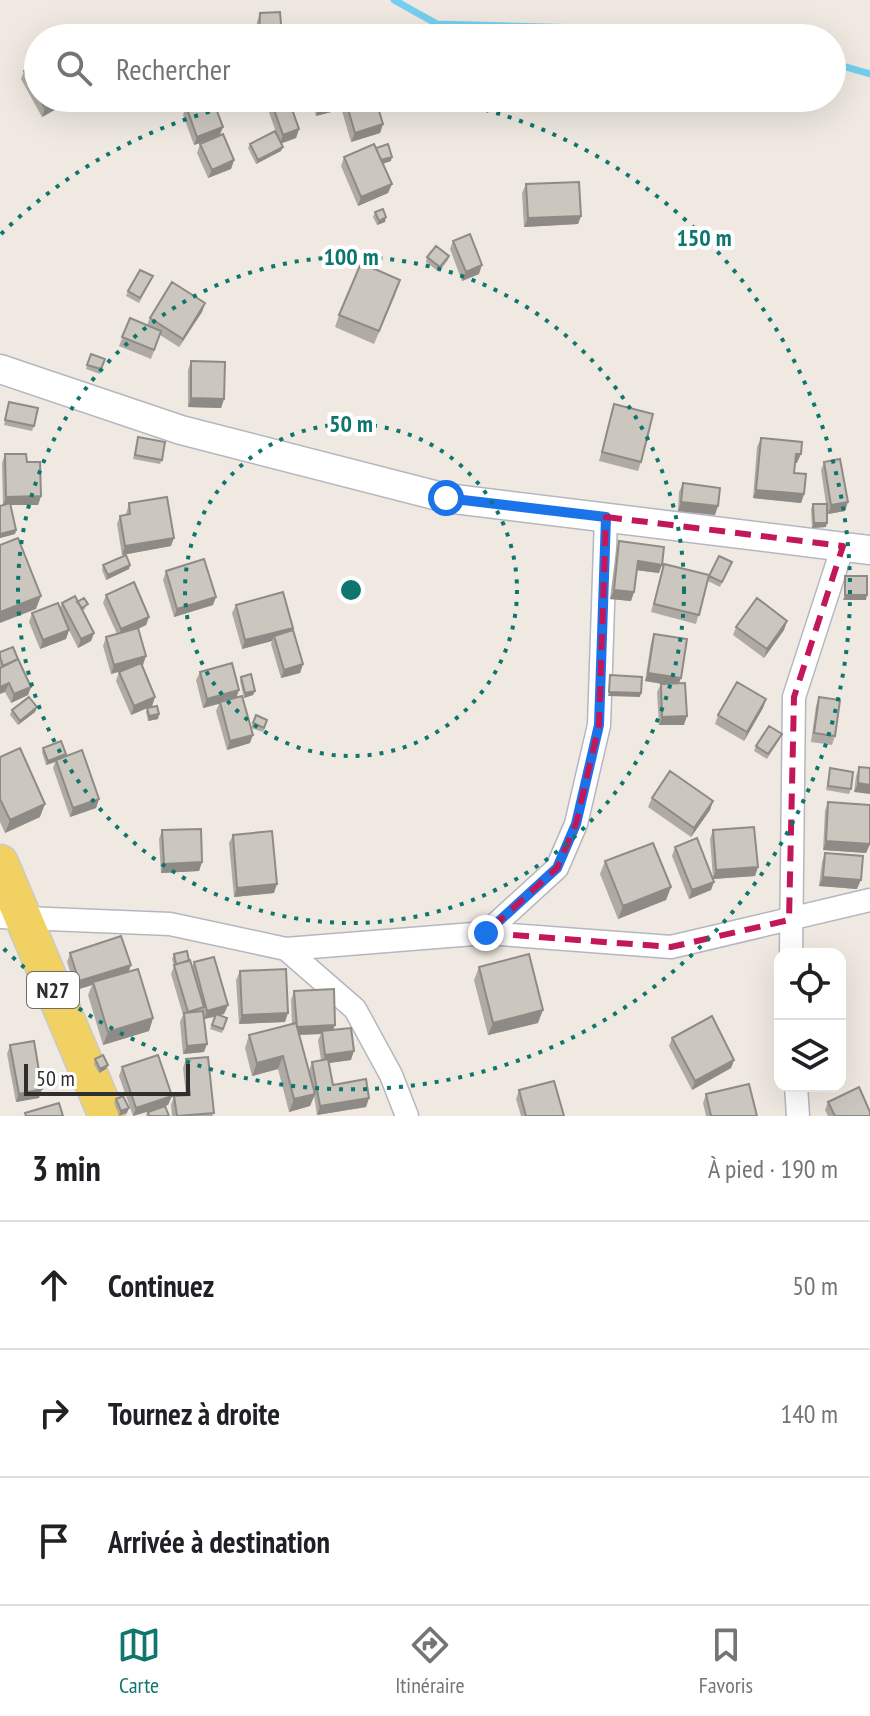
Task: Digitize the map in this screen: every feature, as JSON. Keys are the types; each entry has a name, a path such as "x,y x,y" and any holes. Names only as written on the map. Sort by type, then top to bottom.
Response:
{"main road":[{"name":"N27","path":"0,863 11,916 107,1116"}],"street":[{"path":"0,369 181,430 446,498 856,548 794,697 791,948"},
{"path":"486,933 557,868 576,824 599,725 606,517"},
{"path":"11,916 170,924 286,949 486,933 671,947 870,900"},
{"path":"286,949 355,1009 391,1075 407,1116"},
{"path":"796,1092 798,1116"}],"highlighted area":[{"path":"606,517 843,546 794,697 789,920 671,947 486,933 557,868 576,824 599,725"}],"building":[{"path":"280,12 281,24 260,24 260,13"},
{"path":"188,112 217,112 223,127 197,137"},
{"path":"275,112 293,112 299,129 283,135"},
{"path":"349,112 379,112 383,124 355,133"},
{"path":"275,131 283,147 258,160 250,144"},
{"path":"223,134 234,160 212,170 200,144"},
{"path":"374,144 392,184 361,197 344,157"},
{"path":"388,144 392,157 381,160 376,148"},
{"path":"579,182 581,216 528,218 526,184"},
{"path":"383,209 386,217 379,221 375,212"},
{"path":"470,234 482,265 466,272 453,241"},
{"path":"436,246 449,256 440,267 427,257"},
{"path":"361,263 400,280 379,331 339,315"},
{"path":"140,270 153,276 140,298 128,291"},
{"path":"172,282 205,303 183,339 150,318"},
{"path":"130,318 161,331 154,350 122,337"},
{"path":"91,354 105,359 101,369 87,365"},
{"path":"191,361 225,362 224,399 191,398"},
{"path":"9,402 38,408 34,426 5,420"},
{"path":"614,404 653,414 641,462 602,452"},
{"path":"138,437 165,442 162,460 135,455"},
{"path":"761,438 802,442 801,454 796,454 794,473 806,474 804,494 756,490"},
{"path":"5,454 26,454 27,462 40,462 41,496 6,497"},
{"path":"840,459 848,502 831,505 824,462"},
{"path":"683,483 720,488 718,506 681,502"},
{"path":"167,497 174,538 125,546 120,516 130,514 129,503"},
{"path":"10,503 16,530 0,534 0,506"},
{"path":"813,504 827,504 827,523 814,523"},
{"path":"18,538 41,596 0,612 0,545"},
{"path":"619,541 664,547 662,565 638,561 634,592 614,590"},
{"path":"126,555 130,565 108,575 103,565"},
{"path":"719,556 732,562 722,582 709,576"},
{"path":"204,559 216,597 177,609 166,571"},
{"path":"664,564 709,575 699,615 654,604"},
{"path":"845,576 867,576 867,595 845,595"},
{"path":"134,582 149,617 121,629 106,595"},
{"path":"283,592 293,628 245,640 236,605"},
{"path":"75,596 94,633 81,639 62,603"},
{"path":"84,598 88,604 82,608 77,602"},
{"path":"757,598 787,621 767,649 736,627"},
{"path":"58,603 69,630 43,640 32,613"},
{"path":"138,628 146,656 114,665 106,637"},
{"path":"293,630 303,664 284,670 274,636"},
{"path":"654,634 687,639 681,678 648,673"},
{"path":"13,647 18,659 3,666 0,652"},
{"path":"18,659 31,687 14,694 9,683 0,687 0,668"},
{"path":"141,663 155,697 134,706 119,672"},
{"path":"232,663 239,690 207,699 200,672"},
{"path":"251,674 255,691 245,693 241,677"},
{"path":"610,675 642,677 641,693 609,692"},
{"path":"737,682 766,699 747,732 718,715"},
{"path":"685,683 687,716 662,717 661,684"},
{"path":"242,696 253,735 230,741 220,702"},
{"path":"29,697 37,707 20,721 12,710"},
{"path":"819,697 840,700 835,736 814,733"},
{"path":"157,706 159,714 149,716 147,708"},
{"path":"256,715 267,720 264,728 253,723"},
{"path":"769,726 782,734 768,754 756,746"},
{"path":"61,741 66,754 48,761 43,748"},
{"path":"20,748 45,804 10,820 0,799 0,757"},
{"path":"82,750 99,799 73,808 56,760"},
{"path":"859,767 870,768 870,785 858,783"},
{"path":"830,768 853,772 851,789 828,786"},
{"path":"670,771 713,801 694,828 652,798"},
{"path":"828,802 870,805 870,844 826,841"},
{"path":"754,827 758,867 716,870 713,830"},
{"path":"201,829 202,862 164,864 162,830"},
{"path":"272,831 277,884 237,888 233,835"},
{"path":"697,838 714,882 692,890 675,847"},
{"path":"653,843 671,887 623,906 605,861"},
{"path":"825,853 863,856 861,880 823,877"},
{"path":"121,936 131,965 79,981 70,953"},
{"path":"187,951 189,961 176,964 174,954"},
{"path":"529,954 543,1010 493,1023 479,967"},
{"path":"214,957 228,1005 207,1011 194,962"},
{"path":"190,960 204,1007 188,1012 174,965"},
{"path":"138,969 153,1018 108,1032 93,982"},
{"path":"286,969 288,1013 242,1015 240,971"},
{"path":"334,989 335,1025 297,1027 294,991"},
{"path":"203,1011 207,1044 187,1046 184,1013"},
{"path":"216,1014 227,1018 223,1029 212,1025"},
{"path":"712,1016 734,1060 695,1081 672,1038"},
{"path":"296,1023 315,1094 294,1099 283,1056 257,1063 249,1035"},
{"path":"351,1028 354,1051 325,1055 322,1031"},
{"path":"34,1041 42,1089 19,1094 10,1045"},
{"path":"103,1055 108,1065 100,1069 95,1059"},
{"path":"158,1055 172,1096 136,1108 122,1067"},
{"path":"208,1057 214,1113 177,1116 174,1096 190,1095 186,1059"},
{"path":"328,1059 333,1085 366,1079 369,1098 320,1106 312,1062"},
{"path":"554,1081 564,1116 526,1116 519,1090"},
{"path":"749,1084 757,1116 711,1116 706,1094"},
{"path":"859,1087 870,1116 835,1116 828,1102"},
{"path":"123,1096 129,1108 121,1111 116,1099"},
{"path":"59,1103 63,1116 26,1116 25,1113"},
{"path":"165,1106 169,1116 149,1116 148,1112"}],"waterway":[{"path":"394,0 437,24"},
{"path":"846,67 870,74"}],"route":[{"path":"446,498 606,517 599,725 576,824 557,868 486,933"}]}
